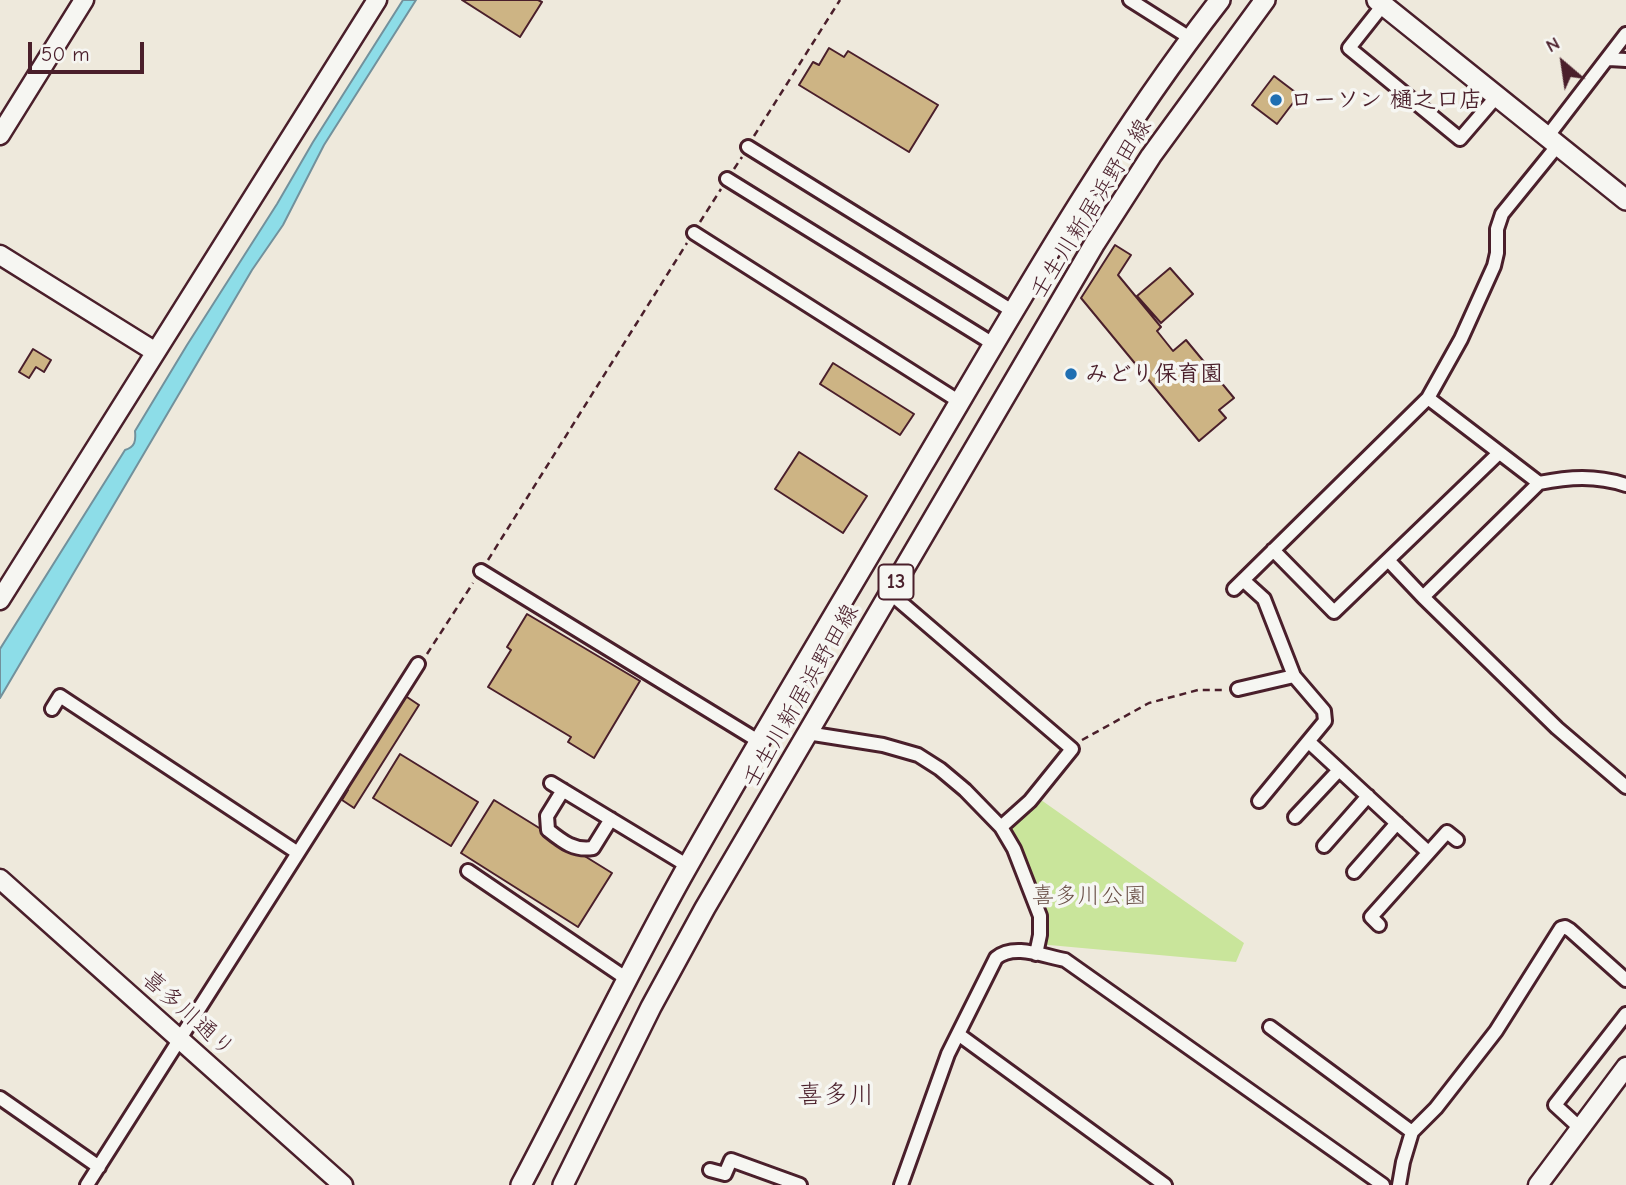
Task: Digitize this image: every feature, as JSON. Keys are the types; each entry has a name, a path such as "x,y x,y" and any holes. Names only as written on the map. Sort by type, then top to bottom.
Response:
{"main road":[{"name":"壬生川新居浜野田線","path":"521,1185 688,866 960,402 1107,159 1190,38 1220,0"},
{"name":"壬生川新居浜野田線","path":"566,1183 651,1007 705,908 1109,221 1150,156 1265,0"},
{"path":"1380,3 1626,200"}],"street":[{"path":"0,135 84,0"},
{"path":"0,600 377,0"},
{"path":"1130,0 1190,38"},
{"path":"1380,3 1349,48 1461,139 1497,96"},
{"path":"1259,801 1325,721 1324,711 1294,676 1264,599 1239,584 1428,398 1461,339 1493,266 1497,253 1497,229 1502,214 1626,34"},
{"path":"1609,58 1626,60"},
{"path":"748,147 1014,312"},
{"path":"727,179 995,345"},
{"path":"694,233 960,402"},
{"path":"0,255 154,351"},
{"path":"1428,398 1539,483"},
{"path":"1273,550 1334,612 1499,453"},
{"path":"1423,597 1539,483 1573,477 1612,480 1626,485"},
{"path":"1388,560 1558,729 1626,787"},
{"path":"481,571 760,742"},
{"path":"890,593 1072,749 1030,801 1001,827"},
{"path":"87,1185 418,664"},
{"path":"1238,689 1294,676"},
{"path":"52,709 60,696 298,853"},
{"path":"807,733 883,745 918,755 940,769 1001,827 1014,849 1040,916 1036,954"},
{"path":"1309,742 1428,852"},
{"path":"1295,817 1339,770"},
{"path":"551,783 688,866"},
{"path":"563,790 547,816 548,830 558,838 580,850 593,848 611,819"},
{"path":"1324,846 1368,796"},
{"path":"1354,872 1397,823"},
{"path":"1378,925 1371,917 1428,852 1447,832 1457,840"},
{"path":"468,871 627,979"},
{"name":"喜多川通り","path":"0,879 343,1185"},
{"path":"1399,1185 1412,1132 1436,1108 1496,1031 1561,928 1570,930 1626,979"},
{"path":"901,1185 933,1093 958,1034 996,958 1013,950 1065,960 1383,1185"},
{"path":"1580,1128 1555,1105 1626,1014"},
{"path":"1270,1027 1412,1132"},
{"path":"958,1034 1165,1185"},
{"path":"1538,1185 1626,1067"},
{"path":"0,1098 99,1167"},
{"path":"710,1170 725,1174 731,1160 800,1185"}],"path":[{"path":"418,664 432,649 840,0"},
{"path":"1072,749 1084,738 1149,704 1198,690 1238,689"}],"green space":[{"name":"喜多川公園","path":"1034,795 1244,943 1236,962 1038,944 1040,916 1001,827"}],"water":[{"path":"403,0 416,0 324,145 283,225 252,270 0,698 0,649 125,450 133,445 135,431 187,345"}],"building":[{"path":"462,0 538,0 542,2 520,37"},
{"path":"829,48 844,57 848,51 938,105 909,152 799,85 813,62 819,65"},
{"path":"1274,76 1299,95 1277,124 1252,105"},
{"path":"1115,245 1131,255 1118,275 1161,327 1157,331 1173,351 1186,340 1234,398 1219,410 1226,418 1199,441 1081,298"},
{"path":"1170,268 1193,294 1161,323 1137,296"},
{"path":"33,349 51,360 44,372 36,367 29,378 19,372"},
{"path":"833,363 914,414 900,435 820,384"},
{"path":"799,452 867,496 843,533 775,489"},
{"path":"527,614 640,681 594,758 568,742 571,737 488,687 511,650 507,647"},
{"path":"404,695 419,705 354,808 342,800 348,790 345,788"},
{"path":"400,754 478,802 451,846 373,798"},
{"path":"494,800 612,873 578,927 461,853"}],"place":[{"name":"ローソン 樋之口店","path":"1276,100"},
{"name":"みどり保育園","path":"1071,374"}],"district":[{"name":"喜多川","path":"836,1096"}]}
